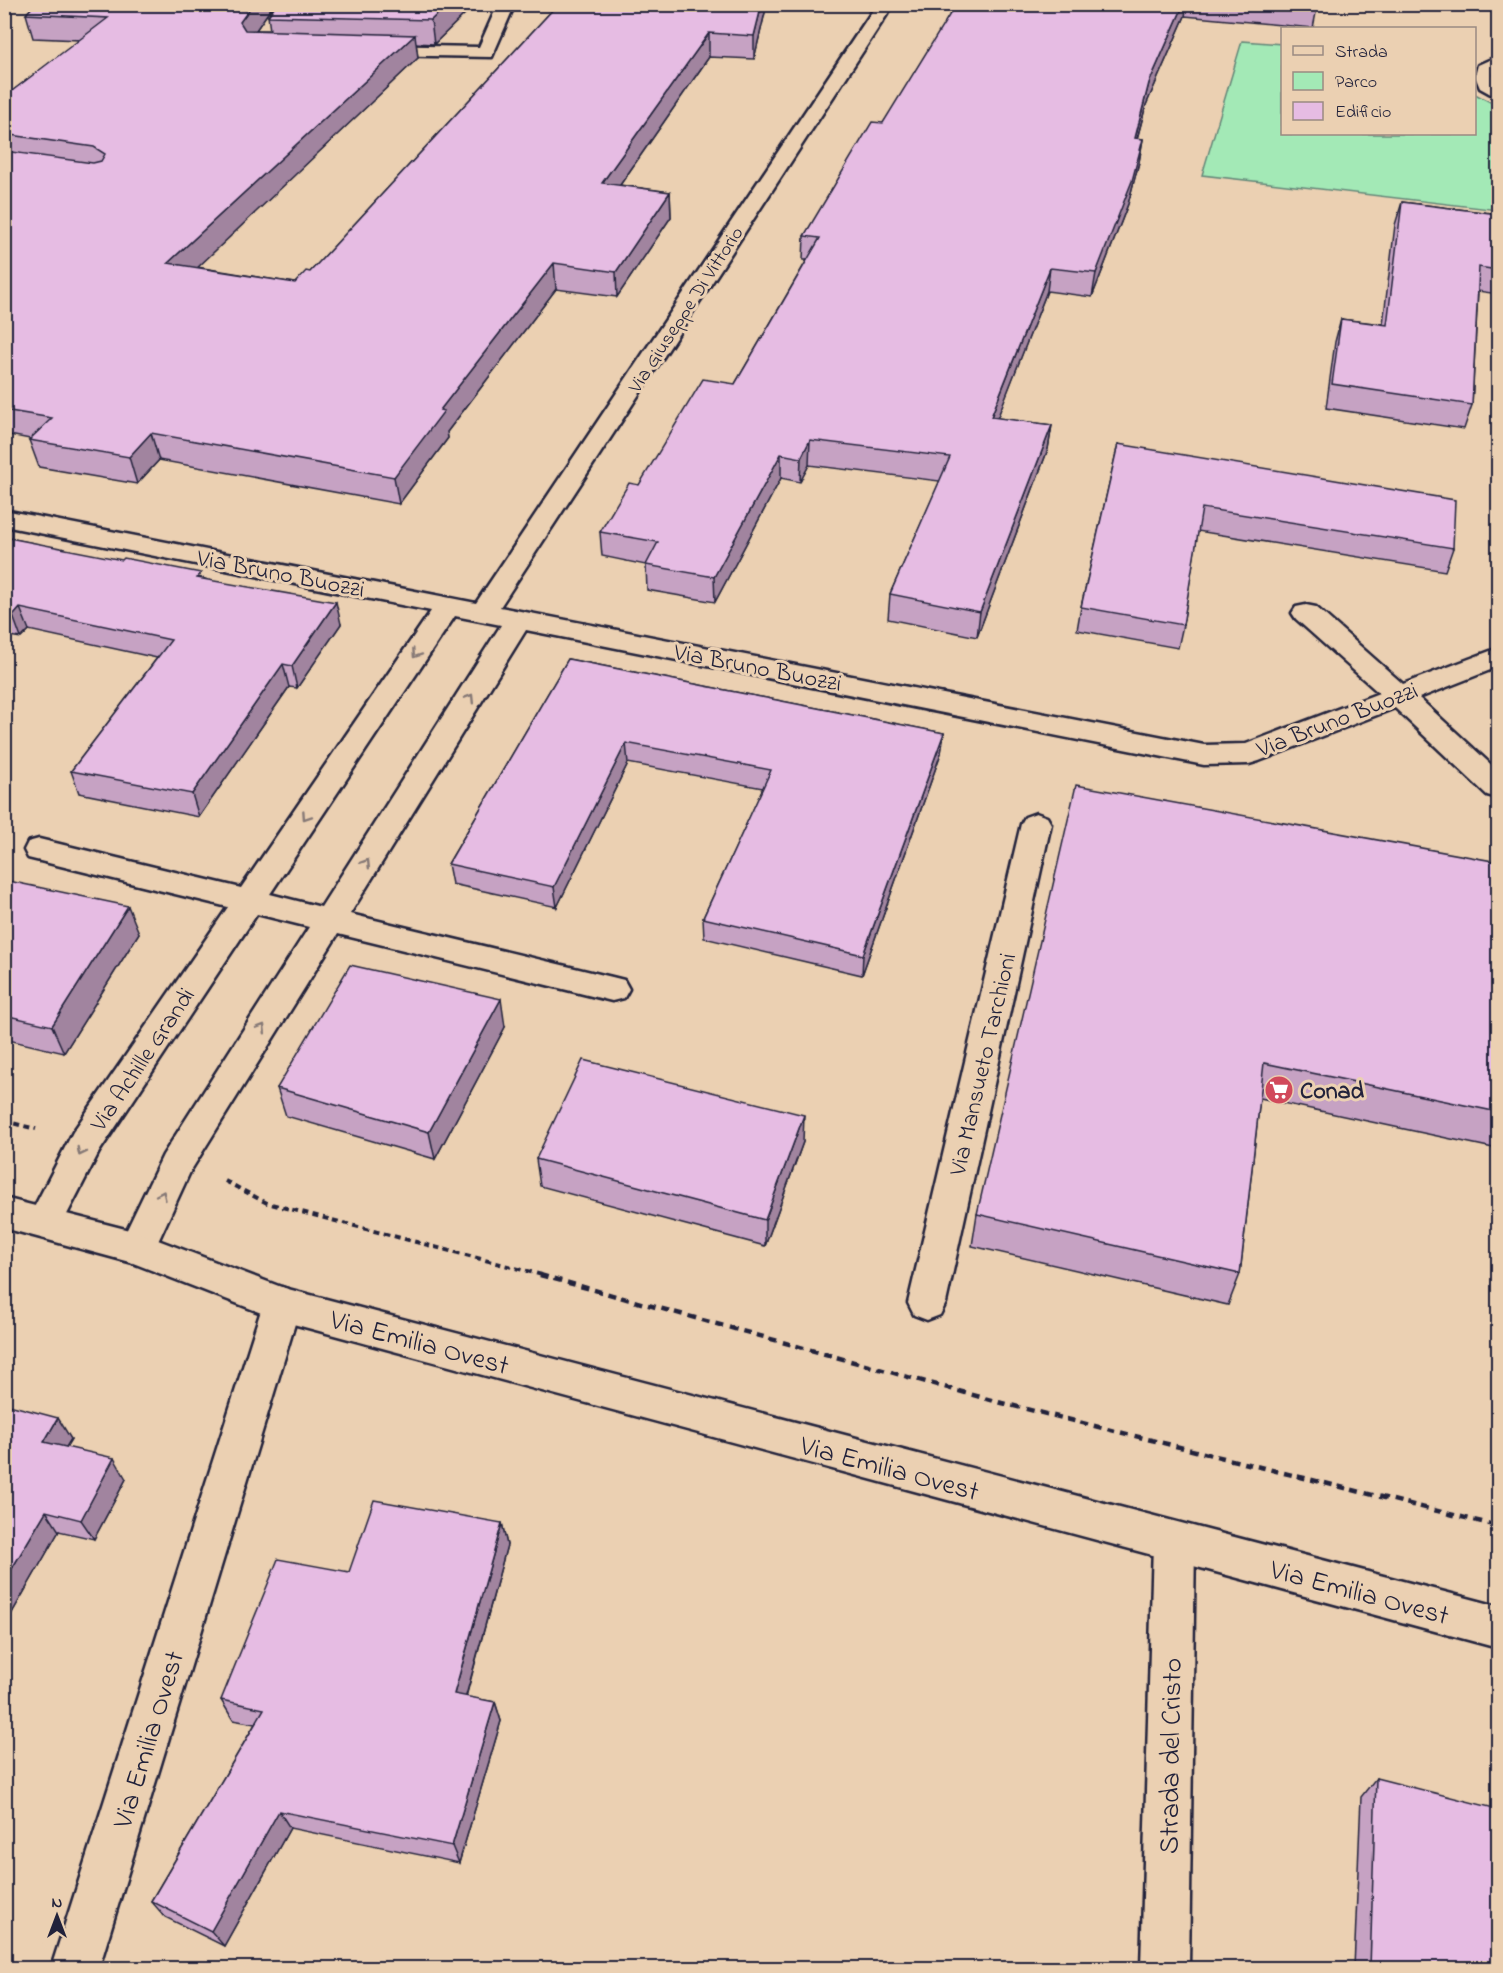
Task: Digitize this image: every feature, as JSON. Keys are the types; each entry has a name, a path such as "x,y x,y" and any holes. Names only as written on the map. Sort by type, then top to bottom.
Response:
{"street":[{"path":"360,50 486,53 507,4"},
{"name":"Via Giuseppe Di Vittorio","path":"483,613 886,4"},
{"path":"1498,62 1485,69 1484,76 1488,84 1498,92"},
{"name":"Via Bruno Buozzi","path":"4,518 1204,755 1249,754 1498,657"},
{"name":"Via Achille Grandi","path":"44,1223 86,1142 448,606"},
{"path":"1306,613 1400,696 1498,788"},
{"path":"137,1248 176,1165 518,620"},
{"name":"Via Mansueto Tarchioni","path":"927,1303 1036,825"},
{"path":"39,850 612,989"},
{"name":"Via Emilia Ovest","path":"4,1213 137,1248 282,1304 1174,1543 1498,1627"},
{"name":"Via Emilia Ovest","path":"75,1968 282,1304"},
{"name":"Strada del Cristo","path":"1165,1968 1174,1543"}],"path":[{"path":"4,1121 86,1142"},
{"path":"176,1165 232,1183 267,1203 650,1304 1002,1403 1498,1526"},
{"path":"1497,1433 1498,1354"}],"green space":[{"path":"1242,41 1281,44 1281,135 1476,135 1476,95 1498,106 1498,210 1202,175"}],"building":[{"path":"35,4 253,4 240,22 245,30 415,35 168,263 295,283 306,271 310,272 558,4 762,4 754,36 709,33 602,183 670,192 616,272 554,263 440,410 444,411 394,477 151,433 129,457 29,440 52,418 4,410 4,151 93,163 101,161 105,154 94,147 4,134 4,97 108,18 26,14"},
{"path":"276,4 448,4 431,20 268,16"},
{"path":"956,4 979,7 979,4 1184,4 1149,83 1135,138 1143,139 1132,181 1096,273 1050,268 991,417 1052,425 980,612 890,594 950,457 810,440 801,458 781,454 714,577 646,565 658,542 600,532 629,483 639,485 703,379 735,384 820,238 804,236 872,122 883,123"},
{"path":"1285,4 1317,4 1317,8"},
{"path":"1402,202 1498,214 1498,270 1479,267 1472,405 1332,384 1341,319 1387,325"},
{"path":"1118,444 1455,500 1453,548 1202,508 1183,625 1081,607"},
{"path":"4,537 201,573 197,578 336,602 292,666 283,664 192,794 71,771 171,640 20,608 13,616 4,614"},
{"path":"568,659 944,733 863,955 703,918 771,770 626,743 554,887 448,864"},
{"path":"1076,785 1498,862 1498,1112 1264,1063 1240,1274 977,1214"},
{"path":"4,880 128,906 52,1026 4,1015"},
{"path":"350,965 501,999 429,1132 277,1088"},
{"path":"583,1060 804,1115 765,1220 536,1159"},
{"path":"9,1405 58,1418 44,1442 114,1458 81,1520 46,1511 4,1582 4,1408 7,1409"},
{"path":"374,1500 502,1523 454,1694 495,1702 452,1846 279,1811 211,1931 151,1901 264,1709 221,1700 278,1559 349,1572"},
{"path":"1376,1778 1498,1809 1498,1968 1370,1968"},
{"path":"186,1963 205,1968 183,1968"}],"place":[{"name":"Conad","path":"1279,1090"}]}
